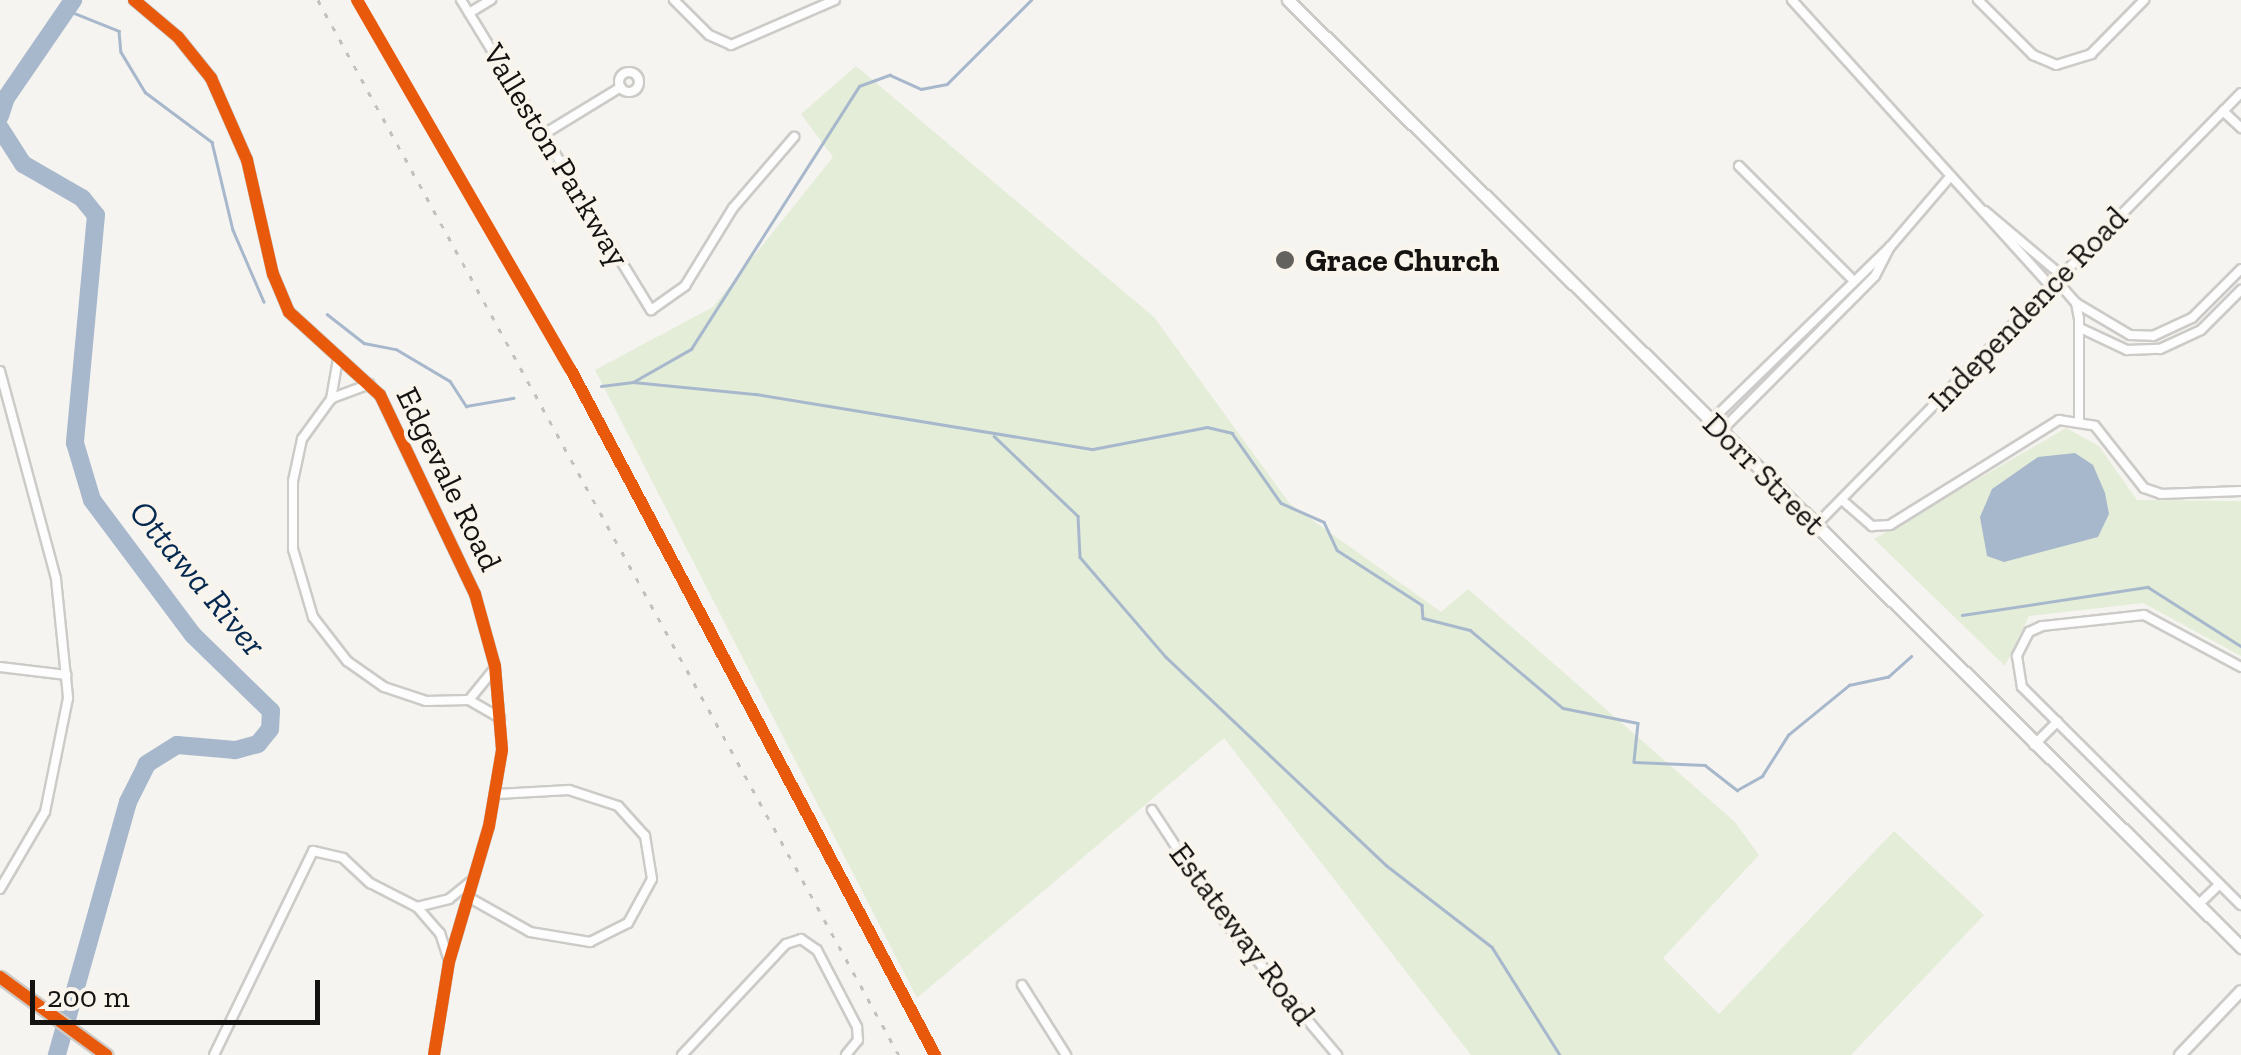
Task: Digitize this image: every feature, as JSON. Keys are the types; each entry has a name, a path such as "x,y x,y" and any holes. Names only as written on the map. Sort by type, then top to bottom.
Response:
{"main road":[{"name":"Dorr Street","path":"1288,0 2241,947"},
{"path":"0,978 104,1054"}],"street":[{"name":"Edgevale Road","path":"134,0 178,37 211,78 247,160 284,301 338,359 370,384 422,474 475,594 496,666 500,718 497,794 449,962 434,1055"},
{"name":"Valleston Parkway","path":"461,0 652,310 680,292 733,208 794,137"},
{"path":"470,13 491,0"},
{"path":"674,0 709,36 731,45 835,0"},
{"path":"1792,0 1949,178 2076,303 2130,335 2153,336 2192,318 2241,269"},
{"path":"1978,0 2033,55 2068,64 2091,54 2144,0"},
{"path":"544,134 621,87"},
{"name":"Independence Road","path":"1816,526 2241,93"},
{"path":"2223,110 2241,128"},
{"path":"1739,166 1848,282 1855,295"},
{"path":"1711,421 1860,270 1890,246 1949,178"},
{"path":"1977,206 2055,281"},
{"path":"1721,431 1870,280 1890,246"},
{"path":"1860,270 1870,280"},
{"path":"2080,328 2127,350 2160,349 2201,330 2241,290"},
{"path":"2076,303 2080,328 2079,420"},
{"path":"338,359 331,399 302,439 293,480 293,549 313,616 348,662 384,686 426,701 468,700 500,718"},
{"path":"0,370 40,504 67,675 67,728 50,798 0,889"},
{"path":"331,399 370,384"},
{"path":"1842,500 1872,526 1890,525 2043,427 2079,420 2095,426 2144,488 2161,494 2241,491"},
{"path":"2241,667 2144,615 2042,626 2020,643 2017,671 2022,686 2241,905"},
{"path":"468,700 496,666"},
{"path":"0,667 67,675"},
{"path":"2034,745 2057,722"},
{"path":"468,897 530,932 590,942 628,923 652,879 645,836 618,806 569,790 497,794"},
{"name":"Estateway Road","path":"1152,810 1228,926 1337,1055"},
{"path":"214,1055 313,851 343,858 370,883 417,908 440,934 449,962"},
{"path":"417,908 459,893 476,874"},
{"path":"2198,905 2220,884"},
{"path":"682,1055 790,941 808,941 833,981 858,1032 846,1055"},
{"path":"1022,985 1066,1055"},
{"path":"2180,1055 2241,991"}],"green space":[{"path":"856,66 1154,317 1290,504 1441,612 1468,589 1734,821 1759,855 1663,958 1719,1014 1894,831 1984,915 1851,1055 1471,1055 1224,738 917,998 595,370 713,307 833,157 801,114"},
{"path":"2066,428 2099,446 2137,500 2241,501 2241,656 2143,603 2029,616 2005,666 1874,539"}],"water":[{"path":"2075,453 2093,465 2105,493 2109,514 2098,537 2004,562 1987,556 1980,517 1992,489 2038,457"}],"waterway":[{"name":"Ottawa River","path":"0,116 6,98 73,0"},
{"path":"601,386 633,382 691,349 859,86 890,75 921,89 947,84 1031,0"},
{"path":"69,11 119,31 121,52 145,92 212,142 233,230 264,302"},
{"name":"Ottawa River","path":"0,128 23,164 82,198 96,215 75,443 92,500 193,635 271,711 270,729 258,744 235,750 177,745 147,764 128,802 57,1055"},
{"path":"327,314 364,343 396,349 450,381 466,406 513,398"},
{"path":"633,382 756,394 1093,449 1207,427 1232,433 1281,503 1324,522 1337,550 1422,605 1423,618 1470,630 1563,708 1638,723 1634,762 1705,765 1737,790 1762,776 1788,735 1849,685 1888,677 1911,656"},
{"path":"994,436 1078,516 1080,557 1166,657 1386,865 1492,947 1560,1055"},
{"path":"1962,615 2148,587 2241,646"}],"railway":[{"path":"318,0 899,1055"}],"cycle path":[{"path":"134,0 178,37 211,78 247,160 273,274 289,312 380,395 475,594 495,666 502,750 489,826 449,962 434,1055"},
{"path":"357,0 571,370 935,1055"},
{"path":"0,977 106,1055"}],"place":[{"name":"Grace Church","path":"1285,260"}]}
